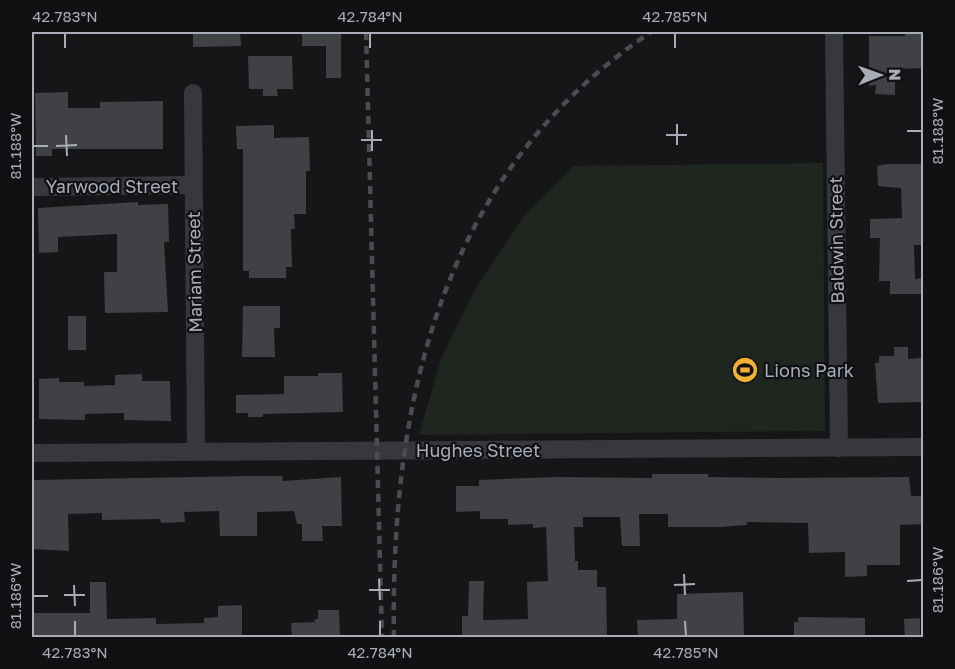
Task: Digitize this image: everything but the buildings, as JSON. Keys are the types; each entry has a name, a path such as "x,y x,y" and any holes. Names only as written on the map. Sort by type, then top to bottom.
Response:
{"street":[{"name":"Baldwin Street","path":"834,32 838,448"},
{"name":"Mariam Street","path":"193,93 196,451"},
{"name":"Yarwood Street","path":"32,187 192,185"},
{"name":"Hughes Street","path":"32,453 924,447"}],"shaded area":[{"path":"823,163 825,431 419,435 441,359 474,291 523,217 574,166"}],"railway":[{"path":"366,32 382,638"},
{"path":"394,638 395,549 403,463 418,379 443,298 477,223 522,152 580,88 651,32"}],"place":[{"name":"Lions Park","path":"745,370"}]}
